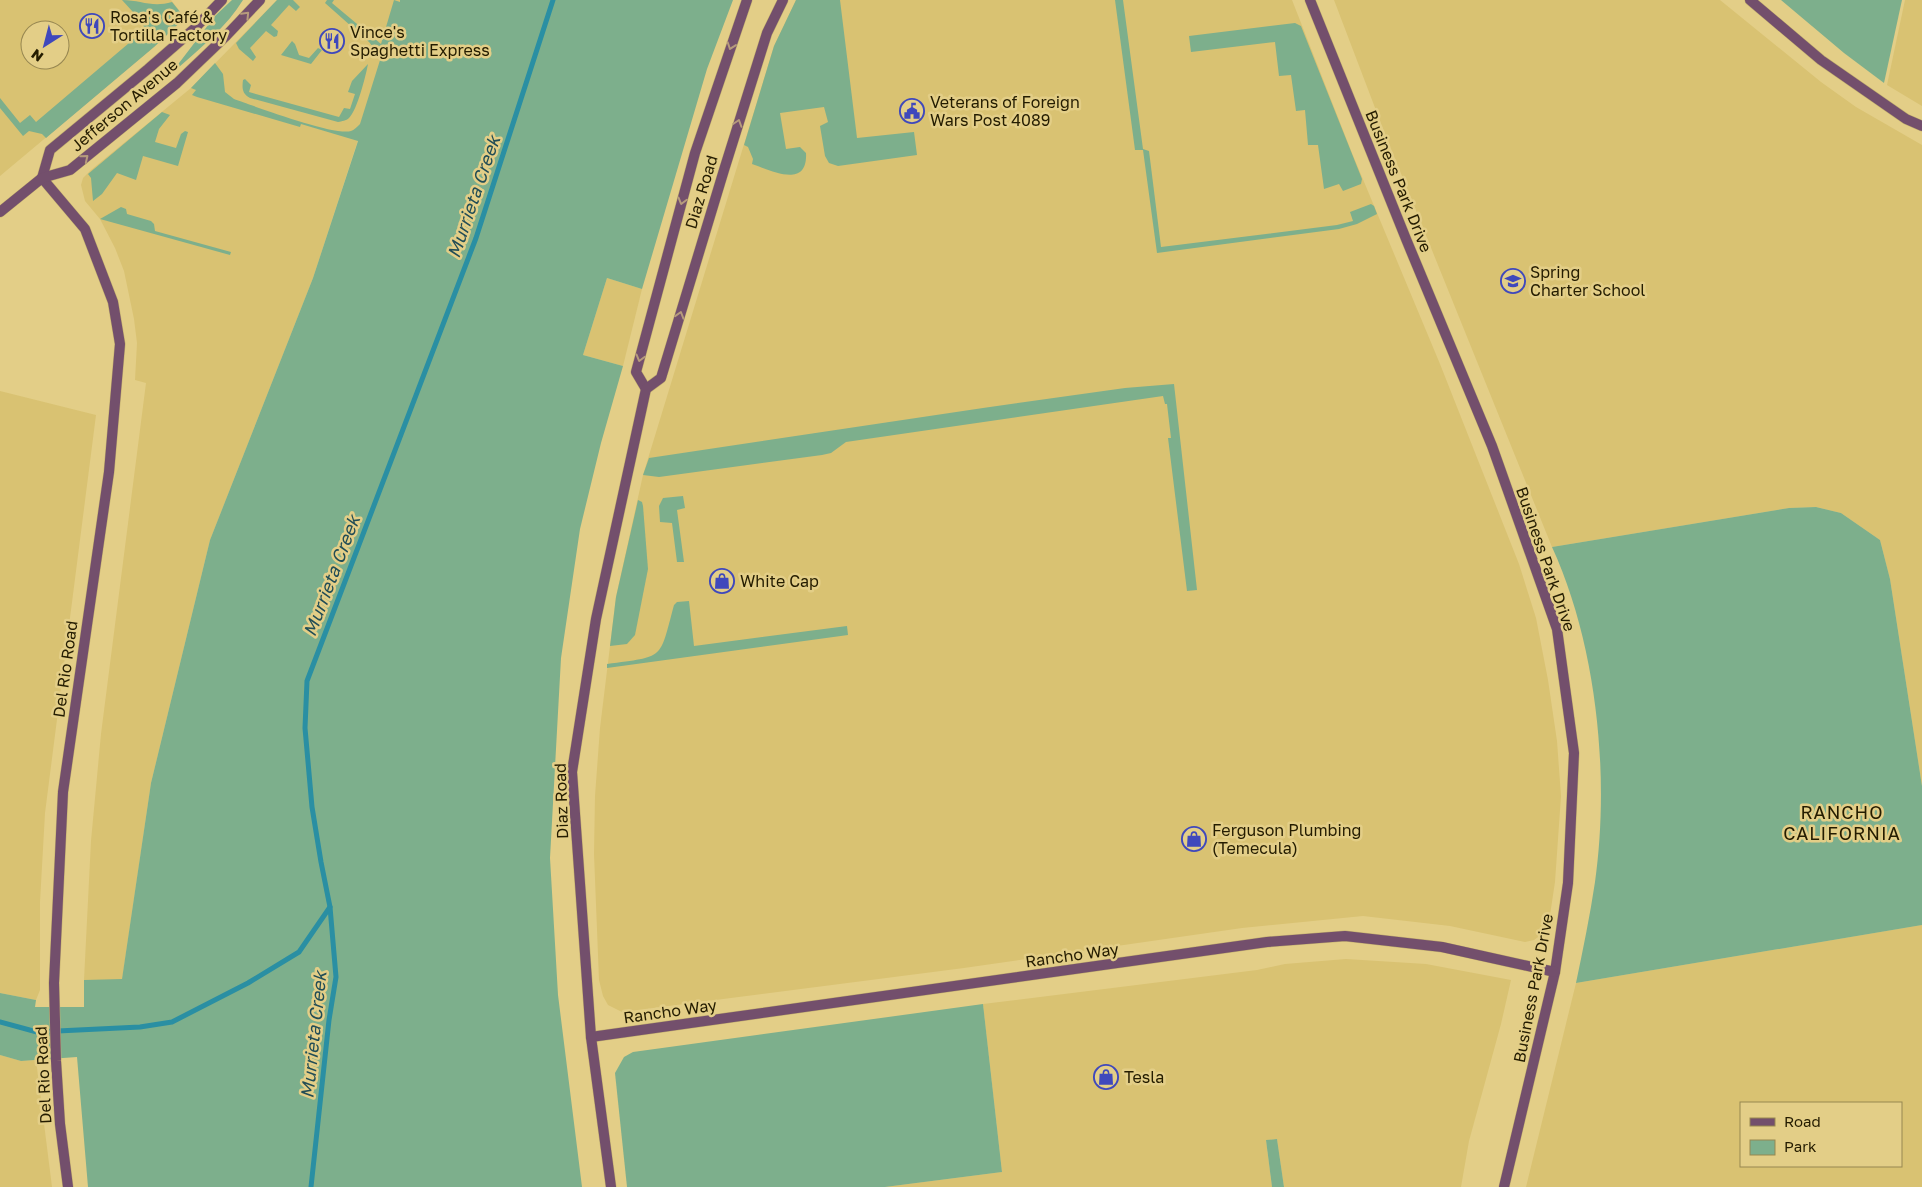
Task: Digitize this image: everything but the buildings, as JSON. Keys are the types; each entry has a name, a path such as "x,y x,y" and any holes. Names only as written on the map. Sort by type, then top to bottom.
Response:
{"street":[{"name":"Jefferson Avenue","path":"42,178 50,150 194,29 222,0"},
{"name":"Jefferson Avenue","path":"0,212 42,178 70,170 177,83 260,0"},
{"name":"Diaz Road","path":"646,388 636,372 695,153 747,0"},
{"name":"Diaz Road","path":"611,1187 591,1037 572,772 596,619 646,388 661,378 767,33 783,0"},
{"name":"Business Park Drive","path":"1310,0 1492,446 1556,629 1574,753 1568,883 1555,972 1504,1187"},
{"path":"1750,0 1821,60 1906,119 1922,126"},
{"name":"Del Rio Road","path":"42,178 85,229 113,302 120,344 109,472 62,792 54,983 60,1124 68,1187"},
{"name":"Rancho Way","path":"591,1037 1258,943 1345,936 1442,947 1555,972"}],"shaded area":[{"path":"0,0 171,0 185,18 154,47 0,176"},
{"path":"277,0 411,0 358,140 313,278 210,540 151,783 122,980 84,980 91,841 101,734 146,383 135,380 137,343 124,271 100,219 85,201 81,185 83,178 91,170 191,88"},
{"path":"796,0 1292,0 1519,564 1536,618 1557,741 1561,796 1555,882 1550,915 1546,928 1541,935 1534,940 1525,942 1450,926 1363,916 1242,928 964,968 622,1012 608,1005 603,996 599,980 594,854 595,796 600,728 616,597 643,475 774,46"},
{"path":"1334,0 1720,0 1821,82 1856,107 1922,145 1922,786 1890,579 1880,540 1841,513 1816,507 1789,508 1552,547 1385,134"},
{"path":"1905,0 1922,0 1922,106 1887,85"},
{"path":"607,278 642,289 623,366 583,355"},
{"path":"0,391 96,415 45,813 40,902 40,990 36,1000 0,993"},
{"path":"1922,925 1922,1187 1526,1187 1576,983"},
{"path":"1346,959 1426,964 1511,980 1469,1141 1461,1187 1284,1187 1277,1139 1266,1140 1272,1187 885,1187 1002,1172 983,1004 1257,970 1285,964"},
{"path":"0,1055 21,1061 36,1060 52,1187 0,1187"}],"green space":[{"path":"122,0 152,4 172,2 185,18 154,47 46,138 42,134 29,131 23,136 0,108 0,98 20,123 30,115 36,122 142,32 144,29 143,23"},
{"path":"232,0 243,0 237,10 214,36 179,67 176,67 215,16"},
{"path":"277,0 293,0 300,7 296,11 289,5 271,25 278,31 277,36 274,37 266,31 250,48 256,57 253,61 239,49 236,43"},
{"path":"327,0 334,0 332,3 381,44 394,0 400,2 400,0 733,0 707,69 642,289 607,278 583,355 623,366 601,443 580,529 561,658 550,858 558,995 582,1187 88,1187 77,1057 21,1061 0,1055 0,993 36,1000 35,1007 84,1007 84,980 122,979 151,783 210,540 313,278 358,141 301,124 300,127 197,97 192,95 196,90 191,88 215,63 223,74 225,92 234,99 312,125 342,131 353,130 360,124 381,57 369,42 325,3"},
{"path":"796,0 840,0 857,138 914,132 917,155 838,166 829,163 825,156 820,126 828,122 824,107 780,113 786,149 800,147 806,153 805,164 801,171 787,175 752,164 753,159 748,147 744,145 774,46"},
{"path":"1115,0 1123,0 1143,149 1149,151 1161,247 1337,225 1353,221 1350,212 1371,204 1374,206 1377,214 1357,224 1339,229 1157,253 1143,150 1135,150"},
{"path":"1781,0 1902,0 1884,83 1844,53"},
{"path":"1295,23 1301,26 1362,179 1361,184 1343,191 1339,184 1324,189 1318,145 1308,145 1305,110 1296,111 1291,75 1279,76 1275,42 1191,52 1189,36"},
{"path":"292,41 299,55 309,58 318,48 322,50 311,64 281,55"},
{"path":"368,64 358,101 352,114 347,120 338,122 250,98 245,95 243,90 243,80 245,79 251,85 249,92 339,117 344,108 350,109 355,94 348,92 352,81"},
{"path":"162,112 170,115 159,129 155,142 176,148 181,134 185,131 188,132 178,166 143,156 136,180 117,173 102,194 93,201 91,178 88,174"},
{"path":"121,207 126,209 127,214 151,221 154,224 155,231 231,252 230,255 100,219"},
{"path":"1174,384 1197,590 1187,591 1168,438 1171,438 1167,404 1165,404 1163,396 846,442 831,453 822,455 659,477 643,475 649,458 983,408 1125,388"},
{"path":"683,496 685,508 677,510 684,562 677,562 672,523 660,522 659,506 663,498"},
{"path":"638,500 642,502 643,506 648,569 635,635 627,644 610,646 616,597"},
{"path":"1816,507 1841,513 1880,540 1890,579 1922,786 1922,925 1576,983 1595,882 1601,799 1600,755 1596,712 1580,626 1552,547 1789,508"},
{"path":"689,601 694,646 847,626 848,635 607,668 607,664 650,657 657,652 662,646 674,605 677,602"},
{"path":"983,1004 1002,1172 885,1187 627,1187 615,1073 624,1057 633,1052"},
{"path":"1277,1139 1284,1187 1272,1187 1266,1140"}],"waterway":[{"name":"Murrieta Creek","path":"311,1187 329,1020 336,977 330,907 312,807 305,728 307,681 476,238 553,0"},
{"path":"0,1022 37,1032 140,1027 172,1022 248,983 299,952 330,907"}],"place":[{"name":"Rosa's Café & Tortilla Factory","path":"92,26"},
{"name":"Vince's Spaghetti Express","path":"332,41"},
{"name":"Veterans of Foreign Wars Post 4089","path":"912,111"},
{"name":"Spring Charter School","path":"1513,281"},
{"name":"White Cap","path":"722,581"},
{"name":"Ferguson Plumbing (Temecula)","path":"1194,839"},
{"name":"Tesla","path":"1106,1077"}],"district":[{"name":"RANCHO CALIFORNIA","path":"1842,823"}]}
